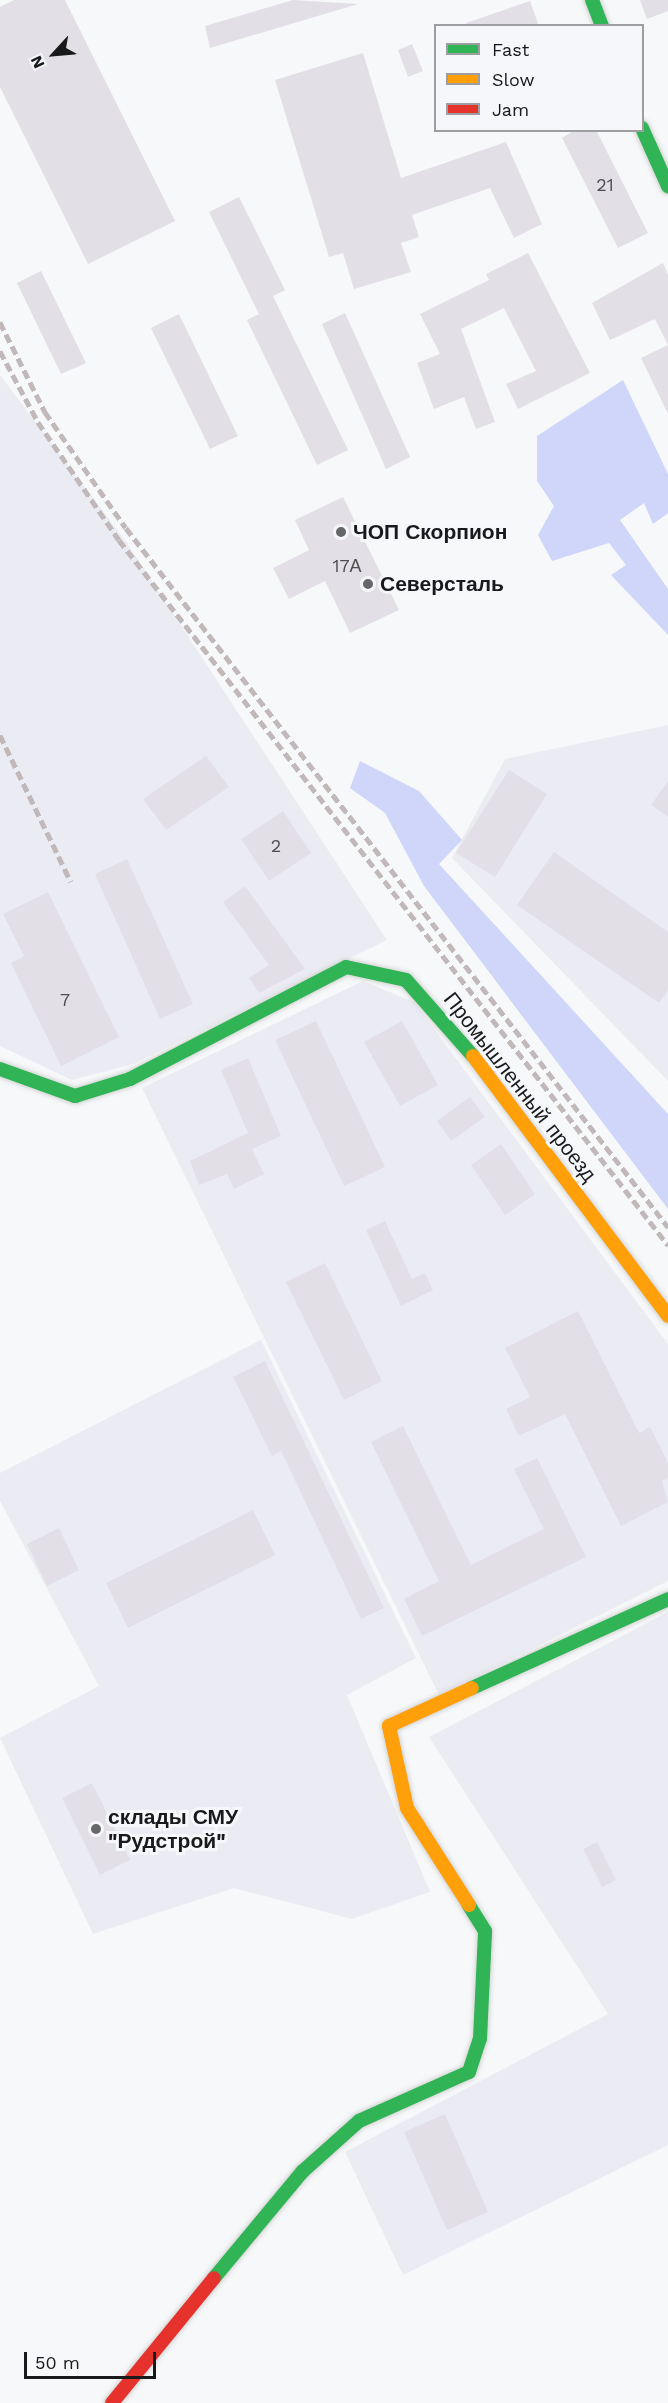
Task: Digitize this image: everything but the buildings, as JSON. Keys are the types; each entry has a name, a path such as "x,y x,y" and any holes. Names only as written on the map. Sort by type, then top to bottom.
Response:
{"street":[{"path":"592,0 601,24"},
{"path":"644,132 668,186"},
{"name":"Промышленный проезд","path":"0,1069 75,1096 130,1079 346,967 406,980 450,1025 668,1316"},
{"path":"112,2403 302,2172 359,2121 469,2072 480,2039 484,1931 407,1808 389,1726 668,1599"}],"shaded area":[{"path":"0,375 127,543 387,940 133,1064 72,1080 0,1046"},
{"path":"623,380 668,474 668,513 653,524 644,503 620,520 668,589 668,635 611,575 626,565 609,543 552,561 538,535 554,506 537,481 537,436"},
{"path":"668,725 668,1081 452,858 505,759"},
{"path":"360,761 419,791 462,840 439,864 668,1114 668,1209 424,886 385,813 350,788"},
{"path":"363,981 414,1002 668,1344 668,1581 439,1695 142,1088"},
{"path":"261,1340 416,1658 347,1695 430,1892 352,1919 234,1888 93,1934 0,1738 99,1686 0,1501 0,1473"},
{"path":"668,1612 668,2145 403,2275 345,2152 608,2014 429,1737"}],"railway":[{"path":"0,322 45,412 126,528 668,1227"},
{"path":"0,351 38,422 119,540 668,1245"},
{"path":"0,735 71,882"}],"traffic: fast":[{"path":"592,0 601,24"},
{"path":"644,132 668,186"},
{"path":"0,1069 75,1096 130,1079 346,967 406,980 473,1056"},
{"path":"472,1688 668,1599"},
{"path":"214,2278 302,2172 359,2121 469,2072 480,2039 485,1931 469,1905"}],"traffic: slow":[{"path":"473,1056 668,1316"},
{"path":"469,1905 407,1808 389,1726 472,1688"}],"traffic: jam":[{"path":"112,2403 214,2278"}],"place":[{"name":"ЧОП Скорпион","path":"341,532"},
{"name":"Северсталь","path":"368,584"},
{"name":"склады СМУ \"Рудстрой\"","path":"96,1829"}]}
